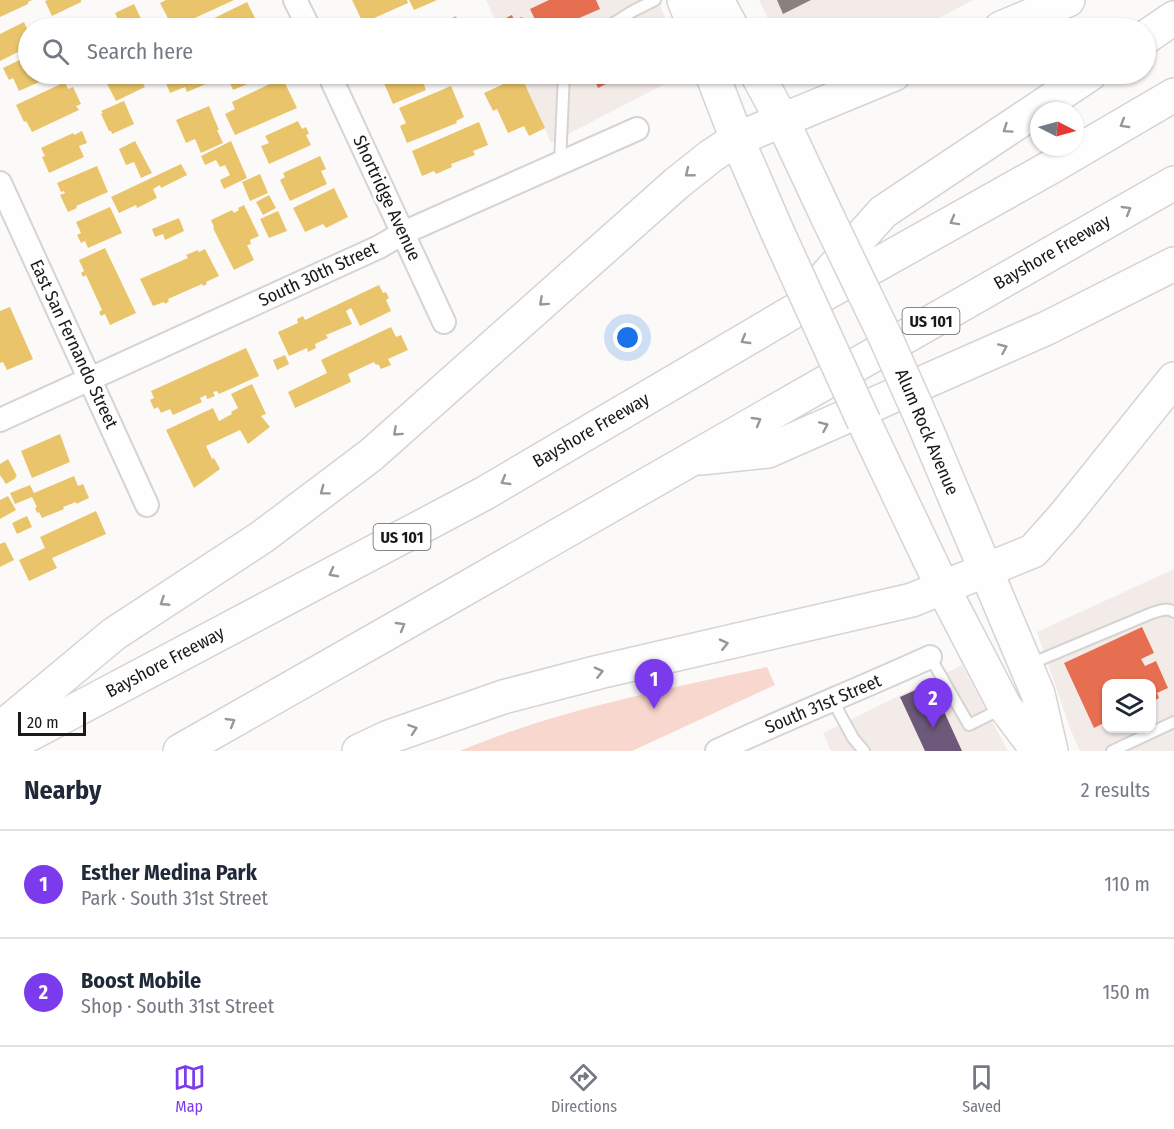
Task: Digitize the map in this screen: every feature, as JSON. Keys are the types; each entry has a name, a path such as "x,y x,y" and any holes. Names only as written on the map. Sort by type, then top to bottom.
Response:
{"main road":[{"path":"684,0 691,18"},
{"path":"717,0 727,18"},
{"path":"1025,18 1068,0"},
{"path":"1156,30 1174,18"},
{"path":"716,84 777,231 943,588 1005,707 1038,751"},
{"name":"Alum Rock Avenue","path":"762,84 782,120 884,334 924,424 1038,694 1051,751"},
{"path":"0,729 114,634 262,537 371,455 677,183 711,156 737,139 870,84"},
{"path":"796,310 883,212 1075,84"},
{"name":"Bayshore Freeway","path":"0,750 485,493 796,310 1174,95"},
{"name":"Bayshore Freeway","path":"180,751 1174,183"},
{"path":"688,460 768,451 1047,328 1174,264"},
{"path":"359,751 389,737 503,697 599,672 912,600 1033,551 1065,515 1174,379"}],"street":[{"path":"295,0 304,18"},
{"name":"Shortridge Avenue","path":"334,84 444,322"},
{"name":"South 30th Street","path":"0,420 404,233 637,129"},
{"name":"East San Fernando Street","path":"0,183 147,505"},
{"name":"South 31st Street","path":"717,751 930,657"}],"lane":[{"path":"622,18 655,0"},
{"path":"560,164 564,84"},
{"path":"1025,666 1152,613 1165,609 1174,612"},
{"path":"930,657 969,725 1005,707"},
{"path":"833,701 853,738 864,751"},
{"path":"1112,751 1174,722"}],"shaded area":[{"path":"486,0 658,0 665,18 494,18"},
{"path":"759,0 973,0 939,18 768,18"},
{"path":"524,84 665,84 551,143"},
{"path":"1174,569 1174,751 1080,751 1037,632"},
{"path":"962,665 1008,751 831,751 823,733"},
{"path":"767,667 775,685 632,751 460,751 497,736 573,712"}],"building: Homes":[{"path":"0,0 32,0 0,17"},
{"path":"81,0 81,2 52,16 45,1"},
{"path":"166,0 234,0 195,18 168,18 160,3"},
{"path":"352,0 407,0 408,3 374,18 361,18"},
{"path":"409,0 437,0 414,10"},
{"path":"247,2 255,18 214,18"},
{"path":"134,4 141,18 117,18 115,13"},
{"path":"18,25 18,52 0,61 0,34"},
{"path":"18,61 18,84 35,84 19,91 13,78 9,80 3,68"},
{"path":"61,84 66,84 68,89 73,87 81,104 76,106 79,110 32,132 16,105"},
{"path":"107,84 143,84 145,87 116,101"},
{"path":"166,84 206,84 187,92 185,87 170,93"},
{"path":"230,84 248,84 233,90"},
{"path":"270,84 285,84 297,108 235,135 225,114 235,109 232,102"},
{"path":"384,84 424,84 426,90 393,104"},
{"path":"504,84 525,84 545,128 529,136 524,126 508,133 497,109 493,111 484,93"},
{"path":"451,86 464,117 456,121 457,123 407,143 400,126 406,123 399,108"},
{"path":"124,101 134,124 112,134 101,111"},
{"path":"209,106 223,143 201,153 195,139 186,143 176,120"},
{"path":"298,121 302,129 306,127 309,134 306,135 311,145 269,164 261,146 269,143 265,136"},
{"path":"479,122 488,145 473,151 475,155 451,164 452,167 436,174 434,171 422,176 412,151"},
{"path":"82,131 87,143 79,146 84,157 49,173 41,148"},
{"path":"135,141 152,173 141,178 134,162 126,165 119,149"},
{"path":"231,141 247,178 224,189 220,180 230,175 225,165 220,167 216,160 205,165 201,156"},
{"path":"320,156 326,169 321,171 327,184 290,201 280,180 285,177 283,173"},
{"path":"181,164 187,175 161,188 160,185 153,189 157,198 137,208 136,205 119,213 111,197"},
{"path":"97,166 108,192 68,212 60,195 65,193 61,192 57,183"},
{"path":"260,174 268,193 250,201 242,182"},
{"path":"334,188 348,217 326,228 323,224 305,232 293,208"},
{"path":"269,195 276,208 263,215 256,202"},
{"path":"244,205 259,236 250,240 251,244 247,245 254,260 234,270 211,220 232,210 234,213"},
{"path":"110,207 122,233 88,248 85,241 81,243 77,235 81,233 76,222"},
{"path":"278,211 287,231 269,238 260,219"},
{"path":"179,218 184,231 165,240 163,234 155,237 152,229"},
{"path":"105,248 136,313 110,325 105,314 101,316 99,312 102,310 86,275 83,277 81,273 84,271 79,260"},
{"path":"205,249 219,276 206,282 207,284 203,286 202,284 168,299 169,301 165,304 164,302 153,306 140,279 188,258 186,255"},
{"path":"379,285 389,298 386,300 391,311 360,326 351,308 346,311 352,324 326,335 328,338 315,344 316,348 308,352 307,348 289,356 278,332 298,323 297,319 303,316 305,320"},
{"path":"10,307 33,359 7,370 3,362 0,363 0,311"},
{"path":"391,327 396,337 401,335 408,350 388,359 391,365 381,369 374,362 348,374 351,382 295,408 288,392 327,373 321,360"},
{"path":"246,348 259,376 219,394 217,391 213,392 215,396 207,399 206,395 200,398 202,402 173,415 170,409 161,413 158,407 154,409 150,400 154,398 151,391"},
{"path":"285,355 289,364 277,370 273,360"},
{"path":"252,384 266,414 261,416 270,427 248,444 240,430 206,446 220,469 194,488 166,430 213,408 219,421 238,408 231,394"},
{"path":"60,434 70,462 32,478 21,451"},
{"path":"8,459 17,476 6,484 0,475 0,464"},
{"path":"74,476 78,486 83,484 89,498 63,507 64,509 42,518 39,512 37,513 32,497 15,504 10,493 30,485 34,493"},
{"path":"8,496 16,510 0,519 0,500"},
{"path":"96,511 106,534 52,558 57,568 29,581 19,560 45,548 40,537"},
{"path":"27,516 32,527 17,534 12,523"},
{"path":"5,542 14,560 0,567 0,544"}],"building: Shops":[{"path":"549,0 596,0 600,9 579,18 534,18 530,9"},
{"path":"1142,627 1154,653 1141,659 1145,666 1156,661 1168,688 1157,693 1159,698 1156,700 1156,679 1102,679 1102,724 1094,728 1064,663"}],"building: Offices":[{"path":"931,683 962,751 925,751 900,697"}],"building: Industry":[{"path":"777,0 811,0 783,14"}],"place":[{"name":"Esther Medina Park","path":"654,709"},
{"name":"Boost Mobile","path":"933,728"}]}
